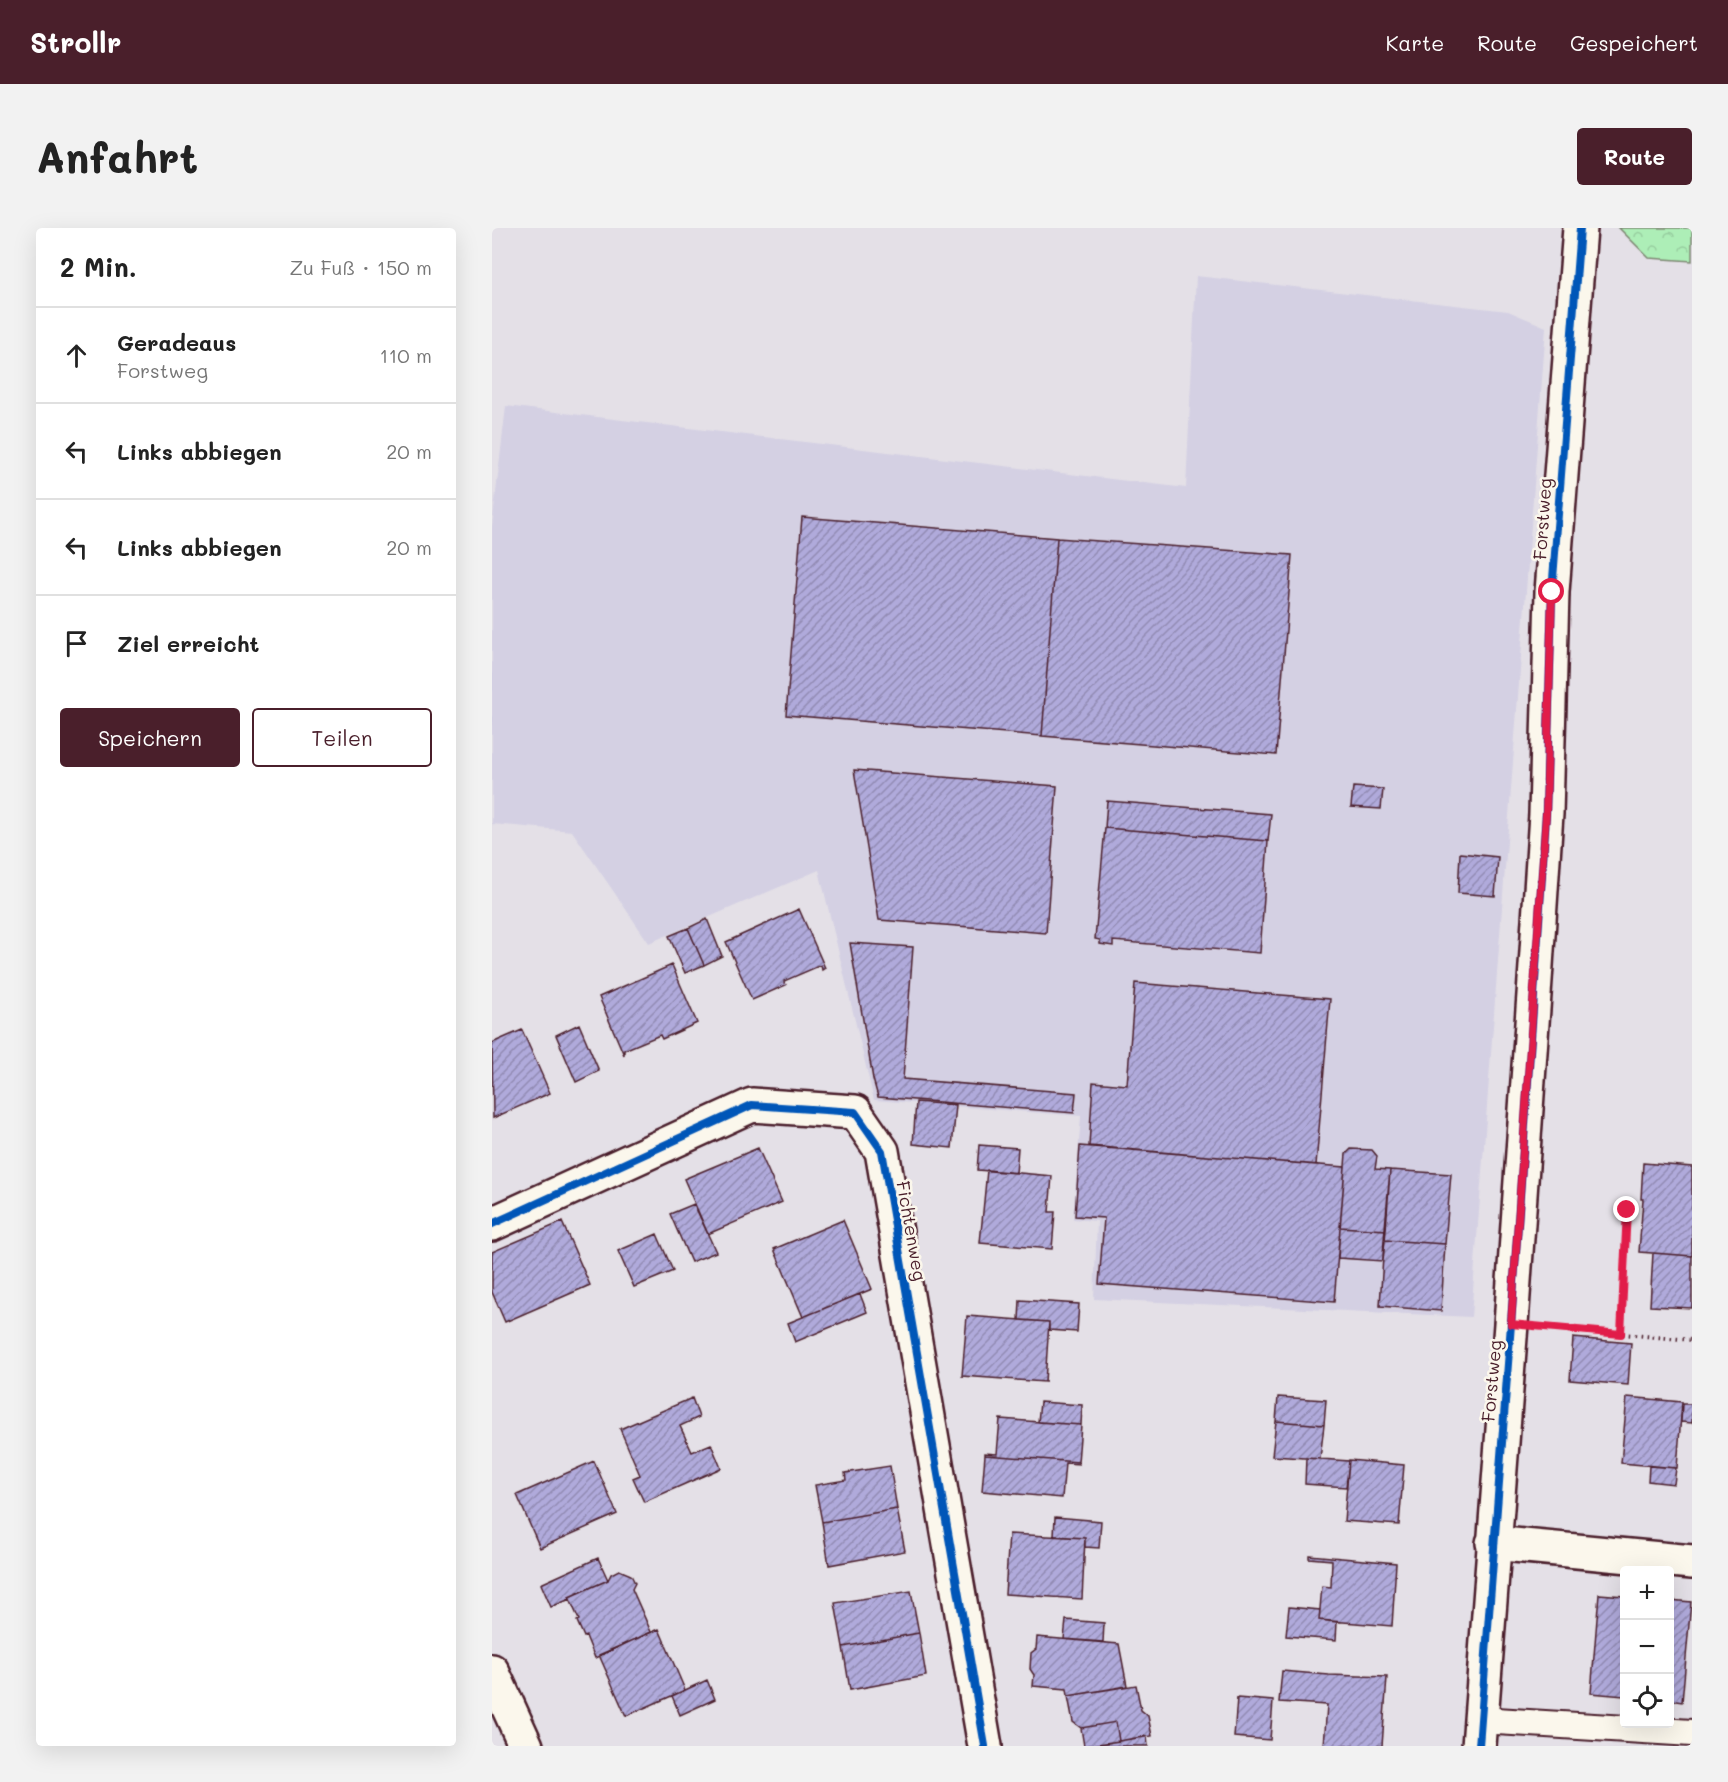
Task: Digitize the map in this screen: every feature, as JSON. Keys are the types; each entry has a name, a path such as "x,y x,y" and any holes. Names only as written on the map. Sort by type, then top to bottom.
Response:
{"street":[{"name":"Forstweg","path":"1480,1733 1546,814 1552,592 1580,228"},
{"name":"Fichtenweg","path":"492,1224 752,1105 855,1112 882,1151 985,1746"},
{"path":"1493,1543 1692,1562"},
{"path":"492,1671 526,1746"}],"lane":[{"path":"1480,1733 1692,1733"}],"path":[{"path":"1621,1334 1627,1210"},
{"path":"1511,1324 1692,1340"}],"shaded area":[{"path":"1196,276 1508,311 1546,327 1471,1317 1094,1299 1097,1221 1073,1219 1081,1116 874,1100 819,870 649,943 572,831 492,824 492,527 506,406 1186,488"}],"green space":[{"path":"1619,228 1692,228 1692,261 1649,258"}],"building":[{"path":"802,517 1057,538 1042,736 786,715"},
{"path":"1057,538 1292,555 1276,755 1042,736"},
{"path":"854,770 1057,786 1046,933 879,920"},
{"path":"1353,787 1383,789 1381,809 1351,807"},
{"path":"1107,801 1271,814 1268,841 1105,828"},
{"path":"1105,828 1268,841 1260,953 1113,941 1113,946 1100,944 1100,940 1095,939"},
{"path":"1460,853 1498,857 1495,896 1458,893"},
{"path":"799,909 825,968 822,970 821,965 784,981 786,985 752,1000 726,942"},
{"path":"707,919 722,956 704,965 688,928"},
{"path":"688,928 704,965 685,973 669,936"},
{"path":"850,943 913,947 903,1079 1076,1093 1074,1113 878,1097"},
{"path":"672,965 697,1023 662,1039 660,1035 624,1050 624,1055 599,997"},
{"path":"1135,983 1330,999 1316,1165 1089,1146 1093,1082 1127,1085"},
{"path":"579,1024 599,1071 576,1082 556,1035"},
{"path":"522,1030 550,1093 493,1118 492,1043"},
{"path":"916,1102 956,1105 952,1148 913,1144"},
{"path":"979,1145 1018,1148 1016,1173 977,1170"},
{"path":"1080,1146 1345,1167 1334,1302 1099,1284 1104,1218 1075,1216"},
{"path":"758,1148 782,1202 708,1234 684,1179"},
{"path":"1351,1149 1372,1150 1377,1156 1375,1169 1390,1170 1386,1230 1340,1227 1346,1154"},
{"path":"1643,1163 1692,1167 1692,1256 1639,1252"},
{"path":"987,1170 1052,1176 1049,1212 1055,1212 1052,1249 980,1243"},
{"path":"1390,1170 1451,1174 1445,1244 1384,1240"},
{"path":"694,1204 716,1252 691,1262 670,1214"},
{"path":"843,1220 872,1289 803,1317 774,1249"},
{"path":"562,1222 590,1285 505,1322 492,1292 492,1252"},
{"path":"1340,1227 1386,1230 1383,1261 1338,1258"},
{"path":"657,1234 673,1271 634,1287 618,1251"},
{"path":"1384,1240 1445,1244 1441,1311 1380,1306"},
{"path":"1653,1253 1692,1256 1692,1308 1650,1306"},
{"path":"860,1294 867,1312 795,1342 788,1323"},
{"path":"1020,1300 1079,1304 1077,1332 1049,1330 1049,1322 1019,1320"},
{"path":"967,1316 1049,1322 1045,1382 962,1376"},
{"path":"1573,1338 1631,1343 1628,1385 1570,1380"},
{"path":"1278,1397 1326,1400 1324,1425 1276,1421"},
{"path":"1627,1397 1682,1402 1677,1468 1621,1463"},
{"path":"692,1398 699,1417 680,1426 692,1452 711,1444 721,1468 644,1502 633,1478 640,1475 620,1429"},
{"path":"1040,1402 1082,1405 1081,1425 1038,1422"},
{"path":"1682,1404 1692,1404 1692,1423 1681,1422"},
{"path":"1000,1419 1081,1425 1078,1462 985,1455 985,1453 997,1454"},
{"path":"1276,1421 1324,1425 1320,1459 1272,1456"},
{"path":"985,1455 1078,1462 1079,1464 1065,1463 1062,1498 982,1491"},
{"path":"1306,1458 1349,1461 1346,1487 1305,1484"},
{"path":"1349,1460 1404,1465 1399,1525 1344,1521"},
{"path":"594,1461 617,1514 540,1548 517,1495"},
{"path":"890,1466 897,1509 822,1522 815,1485 846,1480 845,1473"},
{"path":"1649,1466 1676,1468 1674,1484 1648,1481"},
{"path":"897,1509 905,1551 829,1565 822,1522"},
{"path":"1055,1517 1101,1521 1099,1548 1085,1547 1085,1538 1054,1536"},
{"path":"1009,1534 1085,1538 1082,1599 1005,1594"},
{"path":"1309,1555 1396,1563 1392,1626 1319,1620 1322,1586 1331,1587 1332,1560 1309,1558"},
{"path":"598,1558 608,1580 551,1607 541,1584"},
{"path":"619,1570 631,1575 635,1583 632,1589 651,1632 595,1658 577,1621 579,1620 569,1597 608,1580 611,1574"},
{"path":"911,1591 919,1633 843,1647 835,1603"},
{"path":"1599,1594 1620,1596 1620,1696 1591,1693"},
{"path":"1674,1600 1691,1602 1682,1702 1674,1701"},
{"path":"1289,1607 1320,1610 1319,1620 1337,1622 1336,1640 1286,1636"},
{"path":"1066,1620 1104,1623 1103,1642 1064,1639"},
{"path":"659,1629 685,1690 626,1716 599,1655"},
{"path":"919,1633 926,1676 850,1690 843,1647"},
{"path":"1037,1637 1119,1644 1127,1686 1068,1696 1067,1689 1033,1686 1034,1675 1030,1669 1031,1653 1036,1649"},
{"path":"1282,1671 1387,1677 1382,1746 1324,1746 1327,1705 1279,1702"},
{"path":"707,1680 715,1699 680,1715 672,1696"},
{"path":"1136,1685 1141,1710 1148,1716 1152,1736 1119,1741 1116,1722 1081,1728 1073,1722 1068,1696"},
{"path":"1237,1698 1273,1701 1270,1740 1234,1737"},
{"path":"1116,1722 1119,1741 1084,1746 1081,1728"},
{"path":"1147,1736 1148,1746 1090,1746 1119,1741"}],"cycle path":[{"path":"1479,1746 1536,966 1546,814 1552,592 1580,228"},
{"path":"492,1224 752,1105 855,1112 882,1151 985,1746"}],"route":[{"path":"1552,592 1546,814 1511,1324 1621,1334 1627,1210"}]}
